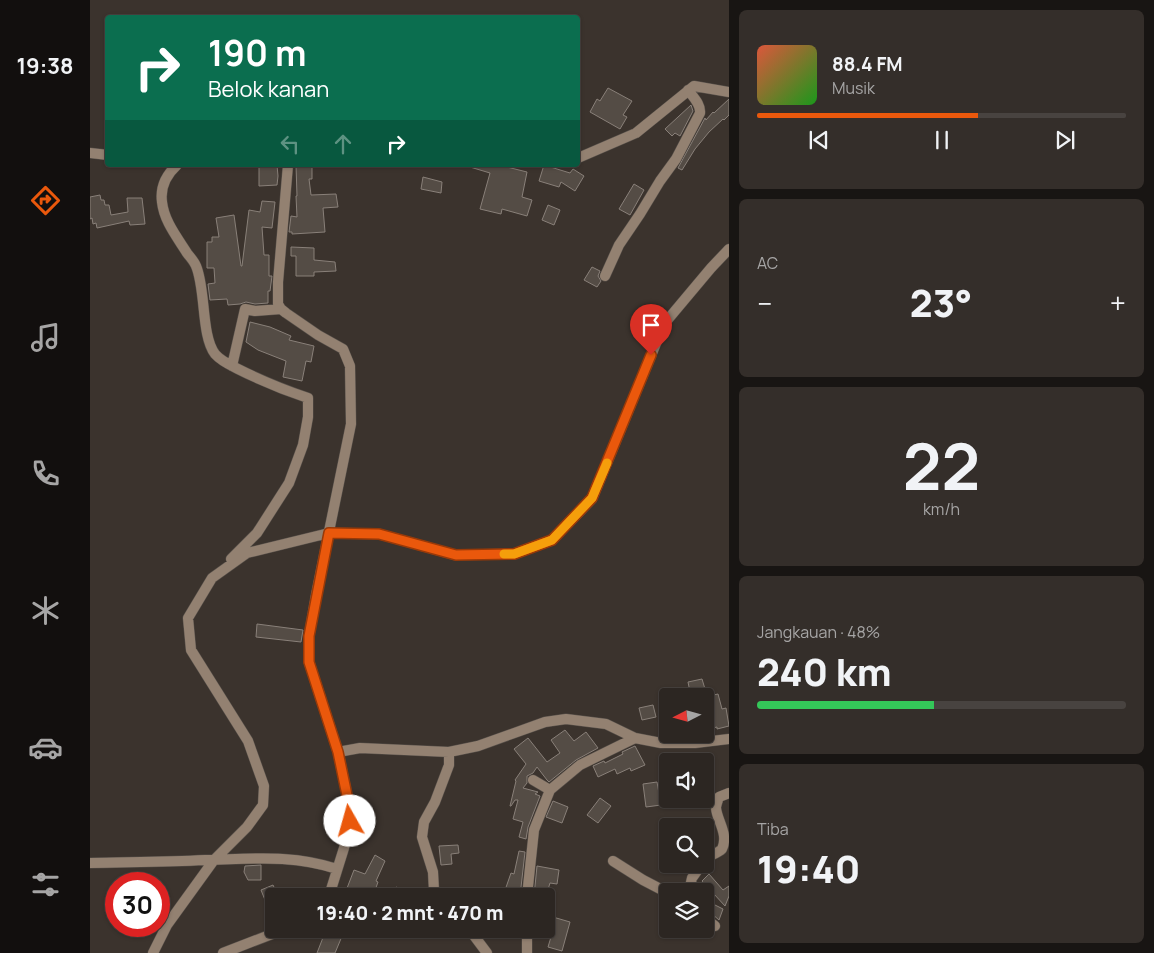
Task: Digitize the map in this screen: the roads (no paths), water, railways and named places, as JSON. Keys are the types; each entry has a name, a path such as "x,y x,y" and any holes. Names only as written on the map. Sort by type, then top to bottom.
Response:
{"street":[{"path":"580,157 636,133 694,86 729,92"},
{"path":"606,276 619,245 676,159 700,113 701,108 688,90"},
{"path":"90,153 105,155"},
{"path":"153,953 167,925 214,860 247,827 263,805 264,786 248,741 191,650 188,618 212,578 257,532 289,483 303,445 308,417 308,398 232,366 222,361 215,354 210,344 204,302 196,266 168,222 162,204 163,183 175,167"},
{"path":"288,167 278,282 278,304 281,309 318,335 343,349 350,366 351,424 309,636 309,662 338,752 348,800 350,821 331,888"},
{"path":"212,578 247,553 329,533 379,534 456,555 514,554 552,540 592,498 664,324 729,249"},
{"path":"232,366 245,309 255,311 281,309"},
{"path":"338,752 360,748 449,752 478,746 545,722 566,719 606,724 636,738 661,743 695,743 729,738"},
{"path":"528,888 534,830 550,790 580,765 636,738"},
{"path":"434,888 433,872 422,837 424,822 435,802 448,765 449,752"},
{"path":"534,780 550,790"},
{"path":"714,854 721,850 727,840 725,828 716,810 719,797 729,793"},
{"path":"90,864 277,858 304,861 337,869"},
{"path":"613,861 659,888"},
{"path":"223,953 265,937"},
{"path":"476,938 487,953"},
{"path":"527,938 527,953"}]}
